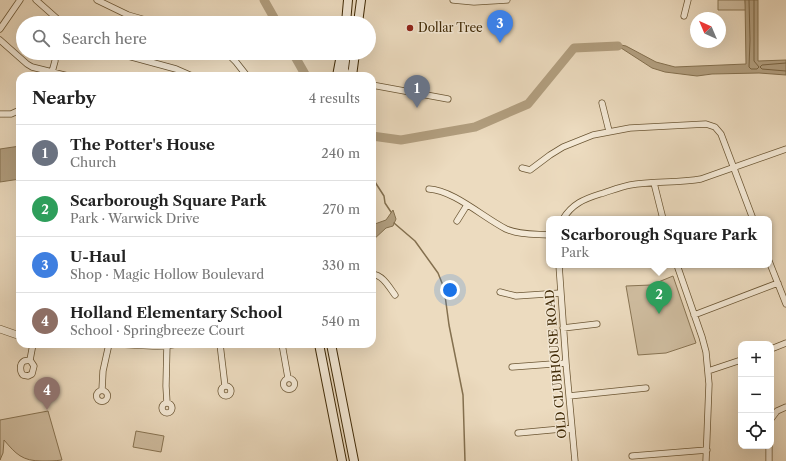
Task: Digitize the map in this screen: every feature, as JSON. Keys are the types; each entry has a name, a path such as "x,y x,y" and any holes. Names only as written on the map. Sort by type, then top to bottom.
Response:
{"main road":[{"path":"347,16 348,0"},
{"path":"359,16 361,0"},
{"path":"338,72 340,60"},
{"path":"345,60 345,72"},
{"path":"353,72 354,60"},
{"path":"320,348 342,461"},
{"path":"332,348 354,461"}],"street":[{"path":"0,29 20,0"},
{"path":"36,0 54,16"},
{"path":"97,0 132,16"},
{"path":"453,0 474,2 507,0"},
{"path":"684,16 688,0"},
{"path":"0,40 16,54"},
{"path":"22,60 27,64 46,72"},
{"path":"143,60 183,72"},
{"path":"234,60 244,72"},
{"path":"52,72 55,61"},
{"path":"376,86 448,100"},
{"path":"602,103 609,131"},
{"path":"0,114 11,114 16,112"},
{"path":"522,168 527,170 534,169 550,155 563,147 593,135 609,131 630,128 703,124 711,125 721,134 752,216"},
{"path":"565,216 571,208 584,200 618,188 640,184 701,179 786,149"},
{"path":"654,183 662,216"},
{"path":"429,189 443,191 506,229 514,232 546,235"},
{"path":"456,221 467,205"},
{"name":"OLD CLUBHOUSE ROAD","path":"559,268 575,461"},
{"path":"678,268 704,344 708,371 709,384 706,461"},
{"path":"772,268 786,304"},
{"path":"376,275 382,278 395,295"},
{"path":"694,315 778,283"},
{"path":"500,292 516,296 560,293"},
{"path":"563,328 597,324"},
{"path":"0,329 16,335"},
{"path":"774,348 786,344"},
{"path":"30,360 32,348"},
{"path":"102,390 103,371 108,348"},
{"path":"167,348 167,403"},
{"path":"220,348 225,386"},
{"path":"283,348 288,378"},
{"path":"708,371 738,361"},
{"path":"512,367 566,363"},
{"path":"569,396 646,388"},
{"path":"774,414 776,411 786,407"},
{"path":"518,433 572,428"},
{"path":"769,449 769,461"},
{"path":"632,456 707,450"}],"shaded area":[{"path":"718,0 745,0 746,10 718,10"},
{"path":"673,276 696,343 666,353 638,355 626,286 651,285"},
{"path":"48,411 62,460 29,460 16,453 4,440 3,453 0,460 0,420"},
{"path":"136,431 164,436 161,452 133,447"}],"water":[{"path":"745,0 758,0 758,61 786,60 786,75 759,73 712,74 697,76 665,72 652,68 618,46 626,46 656,62 675,67 746,64"},
{"path":"16,147 16,180 0,182 0,149"},
{"path":"393,210 396,219 393,226 386,228 376,237 376,224 386,220"}],"waterway":[{"path":"264,0 273,16"},
{"path":"376,137 401,140 475,127 528,104 574,48 618,46"},
{"path":"297,60 304,72"},
{"path":"376,184 384,196 385,203 391,212"},
{"path":"394,223 415,241 438,273 444,288 449,325 463,395 465,461"}],"place":[{"name":"Dollar Tree","path":"410,28"},
{"name":"U-Haul","path":"500,43"},
{"name":"The Potter's House","path":"417,108"},
{"name":"Scarborough Square Park","path":"659,314"},
{"name":"Holland Elementary School","path":"47,410"}]}
